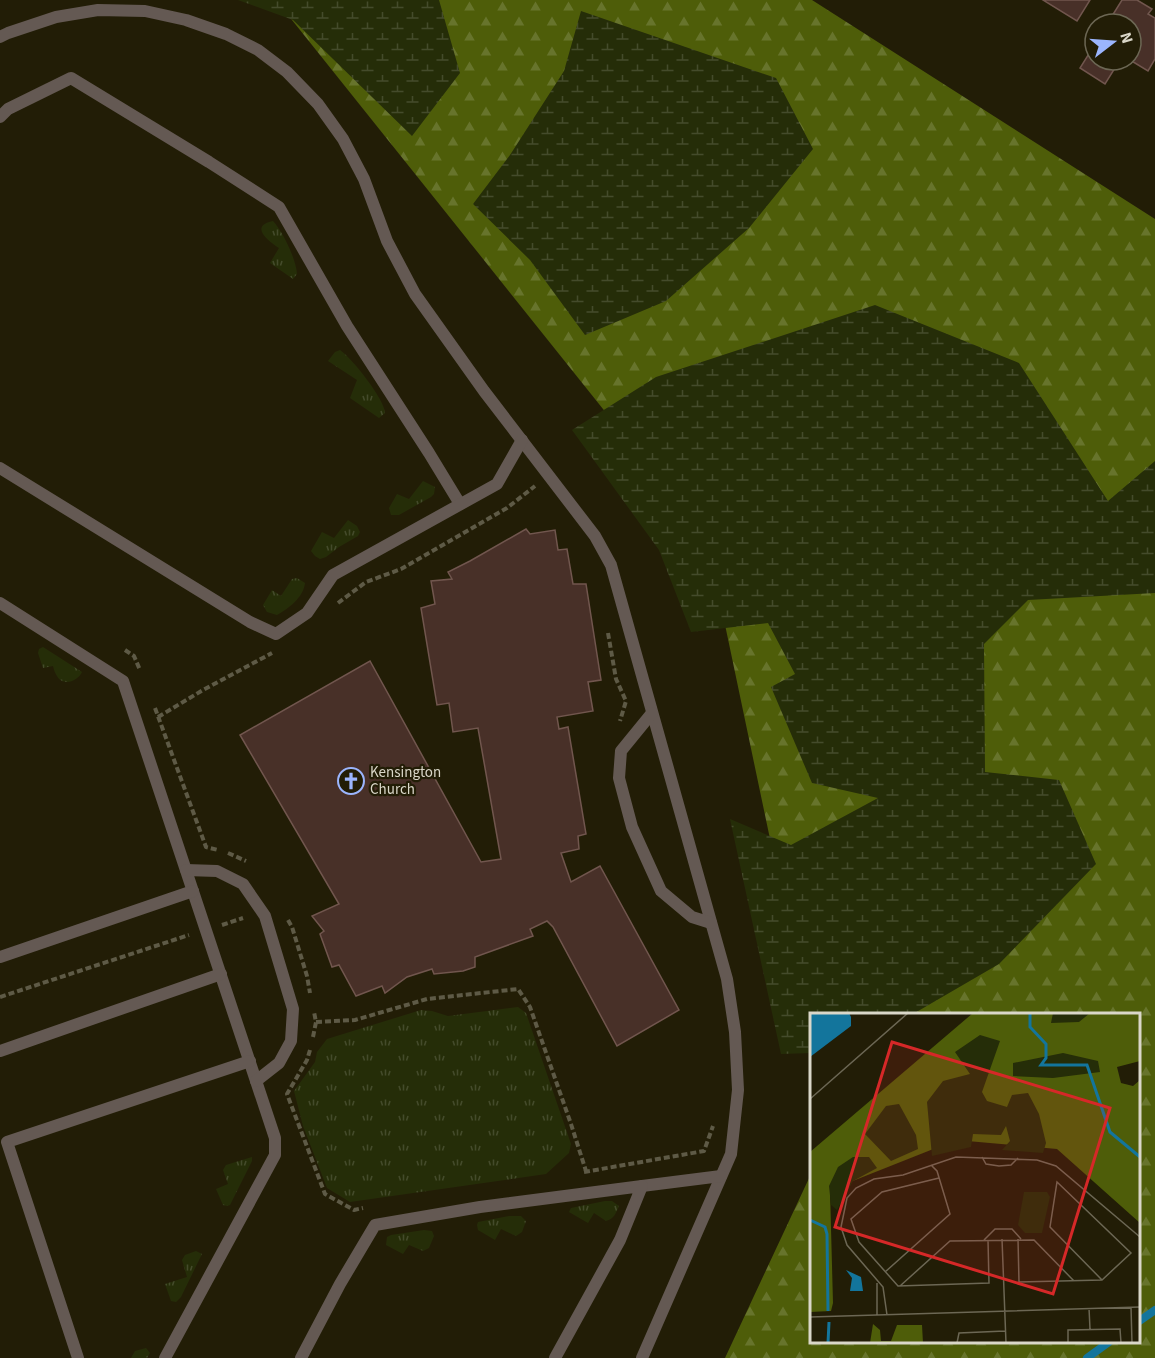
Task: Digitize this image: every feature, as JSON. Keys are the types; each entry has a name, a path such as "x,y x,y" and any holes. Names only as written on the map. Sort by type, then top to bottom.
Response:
{"lane":[{"path":"0,37 56,16 98,10 145,11 186,20 226,34 258,50 287,72 318,104 343,139 364,179 387,241 415,294 484,391 595,536 611,565 727,979 735,1032 738,1078 731,1154 642,1358"},
{"path":"0,117 8,109 71,78 279,207 347,326 460,504"},
{"path":"0,468 250,622 276,634 307,613 333,575 497,484 522,440"},
{"path":"0,603 123,681 275,1138 275,1155 165,1358"},
{"path":"652,713 621,751 619,778 632,827 661,891 692,916 711,923"},
{"path":"186,870 217,871 243,884 265,916 293,1009 291,1041 279,1063 256,1081"},
{"path":"0,957 193,891"},
{"path":"0,1051 221,974"},
{"path":"78,1358 7,1142 250,1061"},
{"path":"301,1358 340,1284 375,1225 480,1207 721,1176"},
{"path":"555,1358 620,1240 642,1185"}],"path":[{"path":"332,611 366,582 401,568 455,538 507,508 536,485"},
{"path":"607,628 616,680 626,701 619,725"},
{"path":"158,717 280,649"},
{"path":"125,650 134,656 143,678"},
{"path":"152,700 206,847 234,855 254,866"},
{"path":"0,997 281,905 292,927 307,976 311,999"},
{"path":"316,1022 355,1020 427,999 518,989 530,1007 586,1171"},
{"path":"314,1011 316,1022 308,1060 287,1094 325,1194 354,1210 365,1208"},
{"path":"577,1173 704,1151 715,1120"}],"green space":[{"path":"238,0 439,0 460,73 412,136 293,20"},
{"path":"276,0 812,0 1155,219 1155,1358 725,1358 810,1176 810,1343 1140,1343 1140,1013 810,1013 810,1029 707,539"},
{"path":"581,11 776,78 813,149 749,228 666,301 585,335 530,260 473,204 510,155 564,71"},
{"path":"273,221 292,254 297,274 293,279 270,263 279,248 266,238 261,230 266,223"},
{"path":"875,305 1019,363 1108,501 1155,461 1155,593 1028,600 984,644 985,772 1059,780 1096,864 999,964 915,1013 810,1013 810,1053 781,1054 730,819 791,845 878,798 812,783 771,687 795,674 768,623 691,632 659,550 572,430 656,377"},
{"path":"340,350 360,370 380,399 385,413 379,418 350,398 357,380 328,361 335,352"},
{"path":"423,481 435,487 434,494 399,515 391,515 389,508 397,494 409,499"},
{"path":"348,520 357,526 360,532 358,536 326,557 320,559 315,556 311,551 322,532 334,538"},
{"path":"297,578 305,583 304,588 291,606 277,615 267,612 263,605 272,590 281,596 292,579"},
{"path":"43,647 82,672 80,675 66,682 57,676 53,666 43,668 38,653"},
{"path":"518,1007 526,1013 571,1144 569,1153 546,1174 350,1202 327,1188 303,1126 294,1091 315,1062 317,1052 327,1039 421,1010 448,1016"},
{"path":"252,1157 230,1205 223,1205 216,1189 228,1184 223,1170 226,1165"},
{"path":"612,1201 619,1206 613,1217 606,1221 594,1213 588,1223 569,1212 571,1208"},
{"path":"521,1216 526,1221 522,1232 516,1236 501,1229 495,1240 478,1230 478,1222"},
{"path":"432,1231 434,1236 429,1248 423,1251 409,1245 403,1254 386,1245 387,1237 391,1235"},
{"path":"196,1251 202,1254 181,1297 176,1302 171,1301 165,1284 187,1277 182,1260 185,1255"},
{"path":"146,1348 150,1353 147,1358 131,1358 135,1351"}],"building":[{"path":"1043,0 1090,0 1077,21"},
{"path":"1122,0 1137,0 1152,9 1148,14 1155,18 1155,59 1148,71 1143,68 1143,12 1114,12"},
{"path":"1086,72 1112,72 1105,84"},
{"name":"Kensington Church","path":"526,529 530,534 555,530 558,550 567,549 573,584 586,584 601,680 588,682 593,711 557,717 559,729 568,727 586,834 578,836 579,849 561,853 571,882 600,866 679,1010 617,1046 553,927 547,921 530,929 533,936 475,957 475,967 463,971 434,974 432,969 407,977 385,993 382,986 356,996 339,965 332,967 320,934 324,931 312,916 339,904 240,735 370,661 481,862 501,859 478,728 453,732 449,703 437,705 421,608 435,604 431,581 452,579 448,572"}],"waterway":[{"path":"1140,1321 1155,1310"},
{"path":"1087,1358 1108,1343"}],"place":[{"name":"Kensington Church","path":"351,781"}]}
